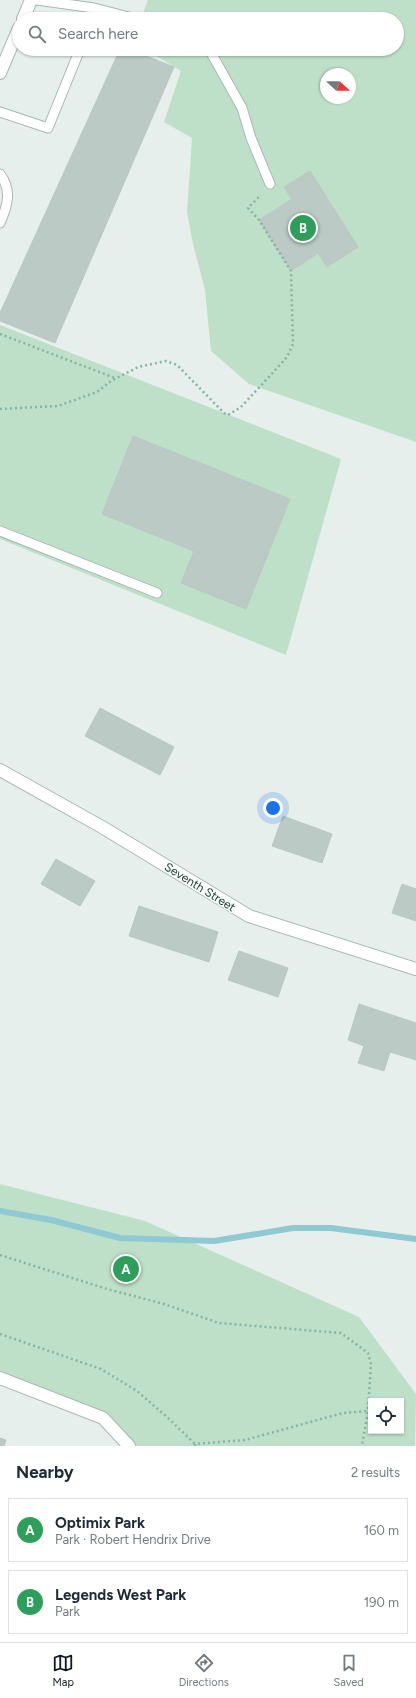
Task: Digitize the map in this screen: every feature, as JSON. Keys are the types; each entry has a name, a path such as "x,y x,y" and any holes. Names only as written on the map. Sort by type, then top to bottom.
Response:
{"street":[{"path":"26,12 31,0"},
{"path":"0,72 12,44"},
{"name":"Seventh Street","path":"0,770 102,826 249,916 416,969"},
{"path":"0,1378 103,1418 129,1446"}],"lane":[{"path":"38,0 94,8 110,12"},
{"path":"93,12 94,8"},
{"path":"0,112 48,128 77,56"},
{"path":"214,56 242,108 251,138 270,184"},
{"path":"0,174 6,182 8,206 0,222"},
{"path":"0,531 157,593"}],"path":[{"path":"0,408 58,406 97,392 116,379 138,367 166,360 177,365 224,413 228,415 240,407 287,357 293,344 291,270 259,220 248,208"},
{"path":"0,334 116,379"},
{"path":"0,1255 107,1289 164,1304 219,1323 341,1333 368,1353 371,1364 369,1398"},
{"path":"0,1334 101,1369 137,1392 168,1417 195,1445 245,1440 343,1413 368,1411 362,1446"}],"green space":[{"path":"148,0 416,0 416,442 249,384 211,351 205,290 193,244 187,212 192,138 164,122 181,71 156,56 404,56 404,12 144,12"},
{"path":"0,325 341,459 286,655 0,539"},
{"path":"0,1184 145,1221 359,1317 416,1394 415,1446 129,1446 103,1418 0,1378"}],"building":[{"path":"117,56 146,56 174,67 55,343 0,321 0,313"},
{"path":"310,171 358,247 327,267 318,253 291,271 259,220 292,199 284,187"},
{"path":"133,436 290,499 246,609 181,583 194,551 102,514"},
{"path":"100,708 174,747 160,775 85,736"},
{"path":"283,816 332,834 322,863 272,846"},
{"path":"56,859 95,881 80,906 41,884"},
{"path":"402,884 416,889 416,921 392,913"},
{"path":"139,906 218,932 209,962 129,936"},
{"path":"239,951 288,968 278,997 228,980"},
{"path":"359,1004 416,1023 416,1060 390,1052 384,1071 358,1063 364,1046 348,1040"},
{"path":"0,1438 6,1440 4,1446 0,1446"}],"waterway":[{"path":"0,1211 51,1220 120,1238 214,1241 293,1228 331,1228 416,1239"}],"place":[{"name":"Legends West Park","path":"303,228"},
{"name":"Optimix Park","path":"126,1269"}]}
